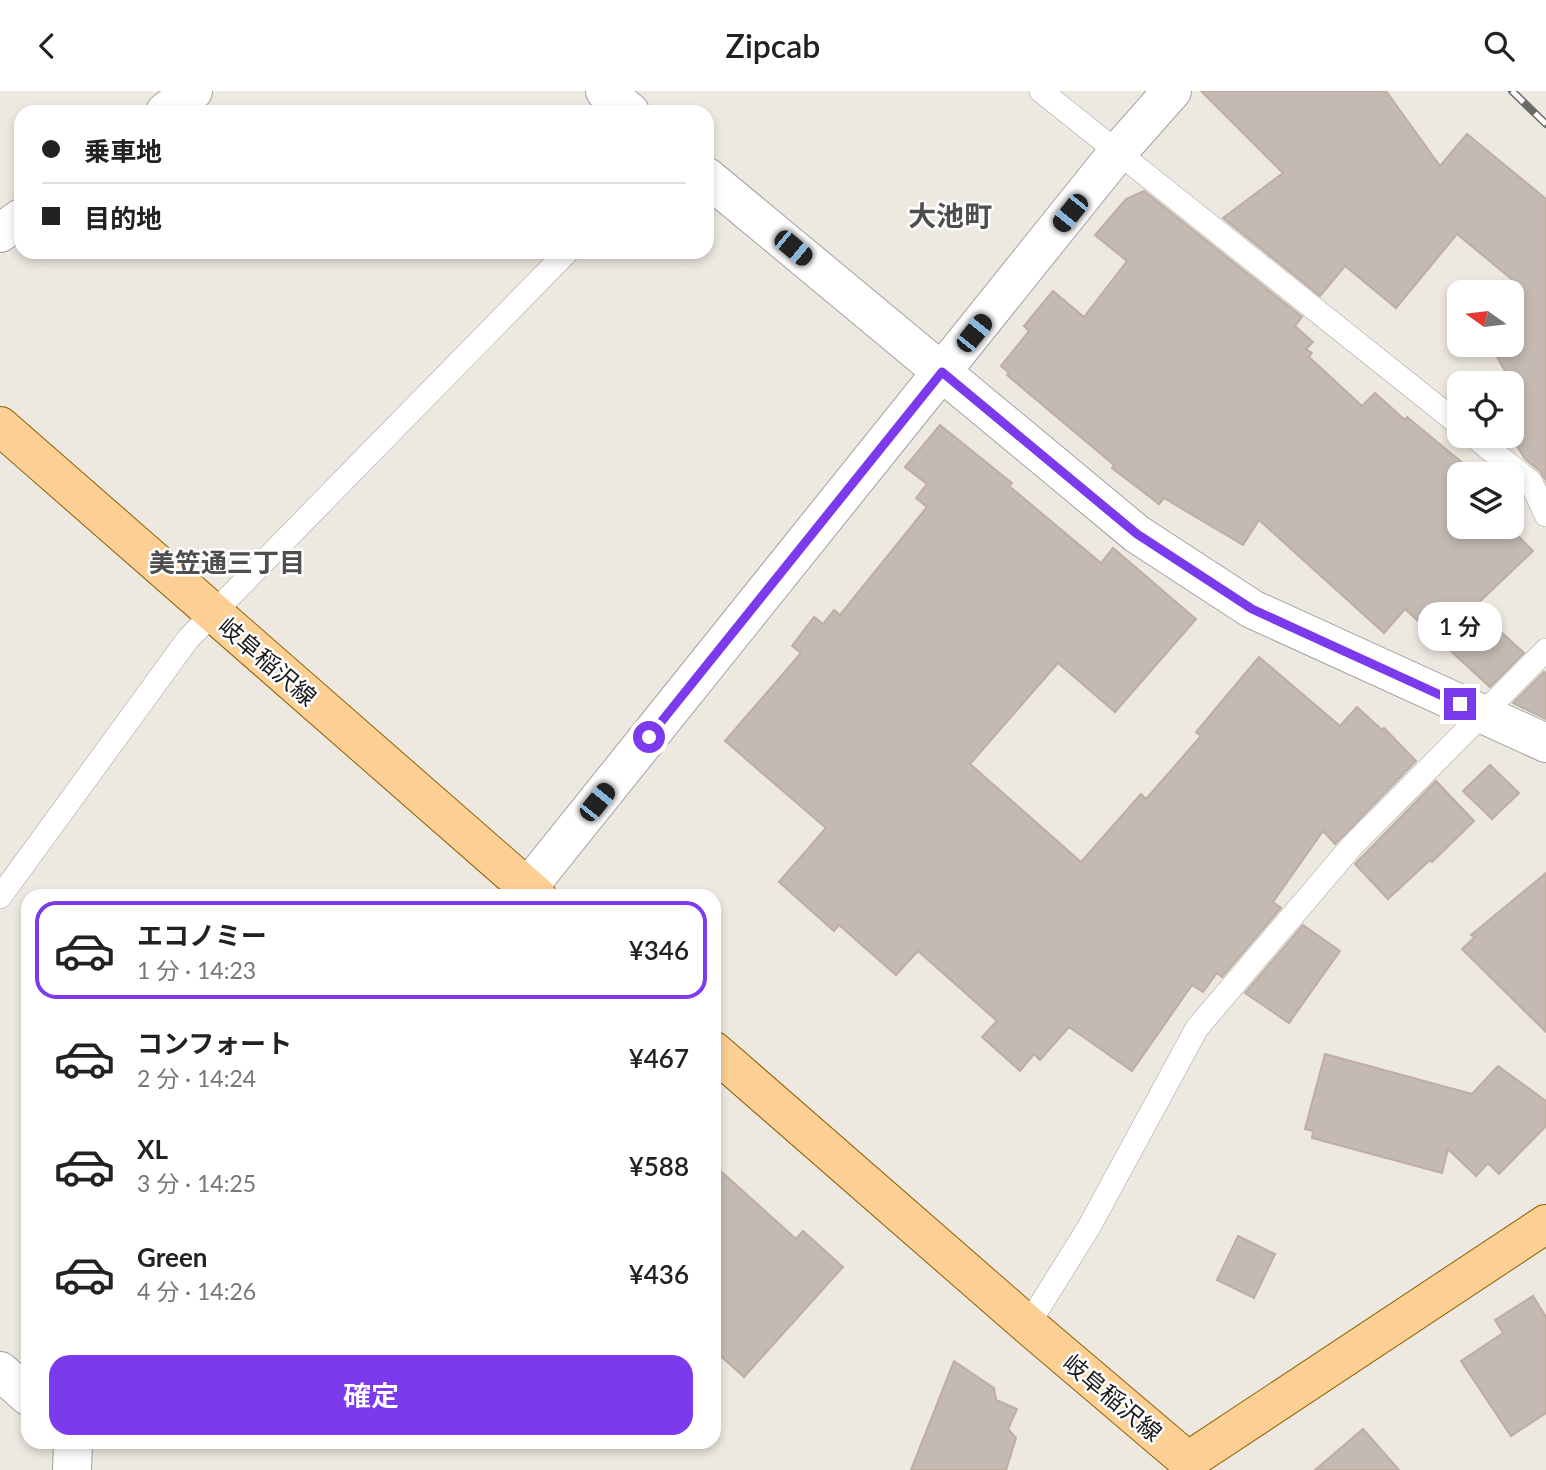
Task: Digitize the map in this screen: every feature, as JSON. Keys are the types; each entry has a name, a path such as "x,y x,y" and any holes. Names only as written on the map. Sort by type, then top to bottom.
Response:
{"main road":[{"name":"岐阜稲沢線","path":"0,426 524,889"},
{"name":"岐阜稲沢線","path":"721,1057 1188,1461 1546,1224"}],"street":[{"path":"174,105 193,91"},
{"path":"605,91 622,105"},
{"path":"532,889 1117,153 1172,91"},
{"path":"714,183 1137,534 1252,609 1546,743"},
{"path":"0,1371 21,1390"},
{"path":"72,1470 73,1449"}],"lane":[{"path":"1041,91 1447,415"},
{"path":"0,897 188,639 560,259"},
{"path":"1488,448 1531,482 1546,515"},
{"path":"1028,1325 1089,1227 1197,1028 1351,847 1546,650"}],"building":[{"path":"1201,91 1386,91 1440,166 1467,134 1546,199 1546,481 1518,448 1524,448 1524,371 1505,371 1497,357 1524,357 1524,280 1513,280 1457,234 1396,308 1345,266 1320,296 1223,218 1283,173"},
{"path":"1144,191 1302,317 1295,326 1313,342 1306,349 1312,353 1309,357 1362,406 1375,393 1405,420 1407,417 1461,462 1447,462 1447,539 1521,539 1533,551 1474,607 1524,653 1490,687 1405,609 1384,633 1259,520 1243,545 1164,498 1159,504 1112,468 1114,465 1007,375 1009,373 1001,366 1029,331 1024,326 1053,291 1084,317 1127,261 1095,235 1126,199"},
{"path":"940,425 1012,483 1009,486 1101,563 1113,548 1196,619 1115,712 1058,663 970,764 1081,862 1141,794 1146,799 1201,736 1196,732 1259,657 1340,726 1357,707 1382,730 1384,728 1416,761 1335,844 1323,831 1273,902 1281,908 1222,977 1217,973 1203,992 1192,985 1132,1071 1069,1027 1040,1060 1034,1054 1020,1071 982,1037 997,1021 918,951 896,975 839,925 834,931 779,882 826,828 725,741 801,653 792,646 814,617 823,624 834,610 840,615 927,507 916,498 927,484 905,467"},
{"path":"1546,673 1546,719 1513,703"},
{"path":"1490,765 1519,793 1492,819 1463,791"},
{"path":"1436,781 1474,821 1432,862 1430,860 1388,899 1355,864"},
{"path":"1546,873 1546,1032 1462,949 1475,937 1471,935"},
{"path":"1303,925 1340,951 1289,1023 1245,993"},
{"path":"1325,1054 1472,1094 1498,1066 1546,1101 1546,1126 1499,1174 1488,1163 1476,1176 1448,1149 1442,1173 1312,1138 1313,1131 1305,1129"},
{"path":"721,1171 796,1239 803,1231 843,1267 744,1377 721,1356"},
{"path":"1238,1236 1275,1254 1254,1298 1217,1280"},
{"path":"1533,1296 1546,1317 1546,1413 1511,1436 1461,1361 1503,1333 1495,1320"},
{"path":"954,1361 994,1388 996,1400 1017,1409 1008,1429 1016,1438 1006,1470 911,1470"},
{"path":"1363,1429 1399,1470 1315,1470"}],"railway":[{"path":"1512,91 1546,124"}],"district":[{"name":"大池町","path":"950,215"},
{"name":"美笠通三丁目","path":"227,562"}],"route":[{"path":"649,737 942,372 1137,534 1252,609 1460,704"}]}
